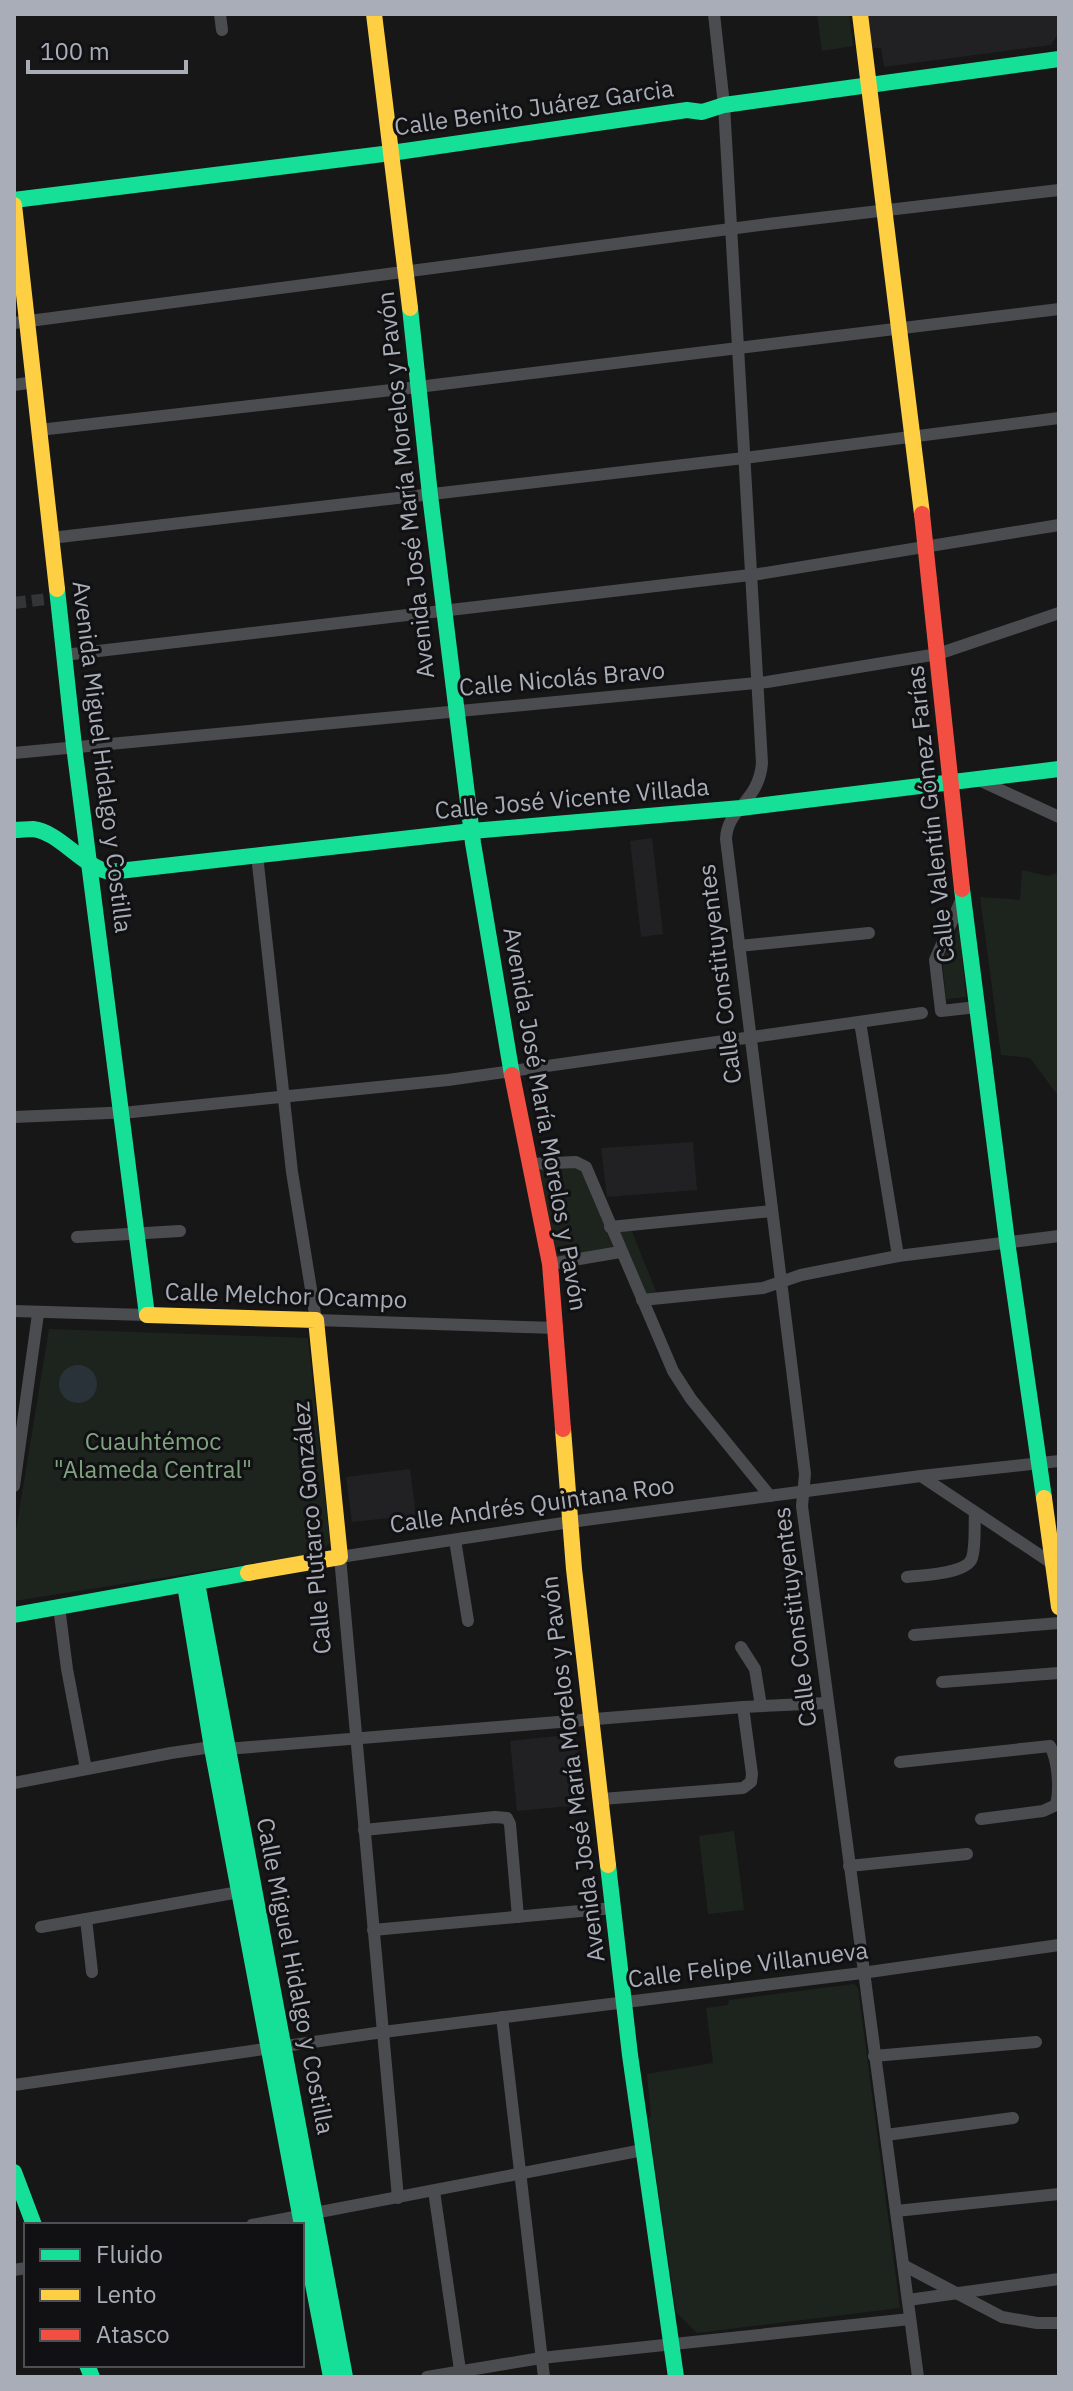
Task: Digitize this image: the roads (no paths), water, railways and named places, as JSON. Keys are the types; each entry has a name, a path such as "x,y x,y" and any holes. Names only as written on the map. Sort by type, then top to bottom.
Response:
{"main road":[{"name":"Avenida José María Morelos y Pavón","path":"374,14 472,831 512,1071 550,1264 570,1522 613,1908 643,2150 676,2377"},
{"name":"Calle Valentín Gómez Farías","path":"860,14 914,435 963,896 1007,1241 1059,1607"},
{"name":"Calle Benito Juárez Garcia","path":"14,202 391,153 687,110 702,112 724,105 1059,59"},
{"name":"Avenida Miguel Hidalgo y Costilla","path":"14,202 20,322 34,382 51,538 52,598 64,655 146,1315"},
{"name":"Calle José Vicente Villada","path":"90,863 99,870 110,872 472,831 741,808 1059,769"},
{"path":"14,830 40,830 90,863"},
{"name":"Calle Melchor Ocampo","path":"146,1315 316,1320"},
{"name":"Calle Plutarco González","path":"316,1320 340,1557"},
{"name":"Calle Andrés Quintana Roo","path":"14,1615 340,1557"},
{"name":"Calle Miguel Hidalgo y Costilla","path":"191,1584 276,2048 331,2377"},
{"name":"Calle Miguel Hidalgo y Costilla","path":"220,1748 239,1892 276,2048"},
{"path":"15,2177 33,2223"},
{"name":"Calle Miguel Hidalgo y Costilla","path":"304,2220 345,2377"}],"street":[{"path":"220,14 222,30"},
{"name":"Calle Constituyentes","path":"714,14 724,105 761,774 755,791 728,824 726,839 805,1474 802,1506 918,2377"},
{"path":"20,322 730,229 1059,190"},
{"path":"39,430 1059,309"},
{"path":"14,385 34,382"},
{"path":"51,538 744,458 1059,418"},
{"path":"64,655 750,575 1059,525"},
{"name":"Calle Nicolás Bravo","path":"14,753 758,683 938,654 1059,613"},
{"path":"979,780 1059,817"},
{"name":"Calle Plutarco González","path":"257,855 283,1097 316,1320"},
{"path":"963,896 935,960 941,1011 977,1007"},
{"path":"739,946 869,933"},
{"path":"14,1117 121,1113 512,1071 922,1013"},
{"path":"860,1022 898,1256"},
{"path":"529,1164 576,1162 584,1166 669,1362 691,1399 770,1496"},
{"path":"610,1227 772,1211"},
{"path":"77,1237 180,1231"},
{"path":"642,1300 754,1289 801,1275 898,1256 1059,1236"},
{"path":"550,1264 620,1252"},
{"name":"Calle Melchor Ocampo","path":"14,1311 146,1315"},
{"path":"14,1486 18,1429 38,1314"},
{"name":"Calle Melchor Ocampo","path":"316,1320 556,1328"},
{"name":"Calle Andrés Quintana Roo","path":"340,1557 570,1522 1059,1461"},
{"path":"921,1476 1055,1566"},
{"path":"907,1577 956,1570 968,1565 973,1556 975,1513"},
{"path":"455,1540 468,1621"},
{"name":"Calle Plutarco González","path":"340,1557 398,2198"},
{"path":"59,1607 86,1769"},
{"path":"914,1635 1059,1623"},
{"path":"741,1647 755,1669 761,1706"},
{"path":"942,1682 1059,1673"},
{"path":"14,1783 220,1748 827,1703"},
{"path":"602,1799 743,1788 751,1782 752,1774 743,1707"},
{"path":"900,1762 1045,1745 1052,1749 1057,1768 1058,1796 1053,1807 981,1819"},
{"path":"364,1830 504,1817 510,1824 518,1917"},
{"path":"849,1866 967,1854"},
{"path":"41,1927 239,1892"},
{"path":"373,1930 613,1908"},
{"path":"86,1919 92,1972"},
{"name":"Calle Felipe Villanueva","path":"14,2085 383,2032 862,1973 1059,1945"},
{"path":"502,2017 544,2377"},
{"path":"874,2056 1036,2042"},
{"path":"886,2135 1013,2118"},
{"path":"273,2223 304,2220 398,2198 643,2150"},
{"path":"434,2191 460,2374"},
{"path":"896,2211 1059,2194"},
{"path":"903,2265 1002,2317 1059,2323"},
{"path":"908,2300 1059,2279"},
{"path":"427,2377 460,2374 541,2358 910,2319"}],"tunnel":[{"path":"14,603 47,599"}],"park label":[{"name":"Cuauhtémoc \"Alameda Central\"","path":"153,1456"}]}
